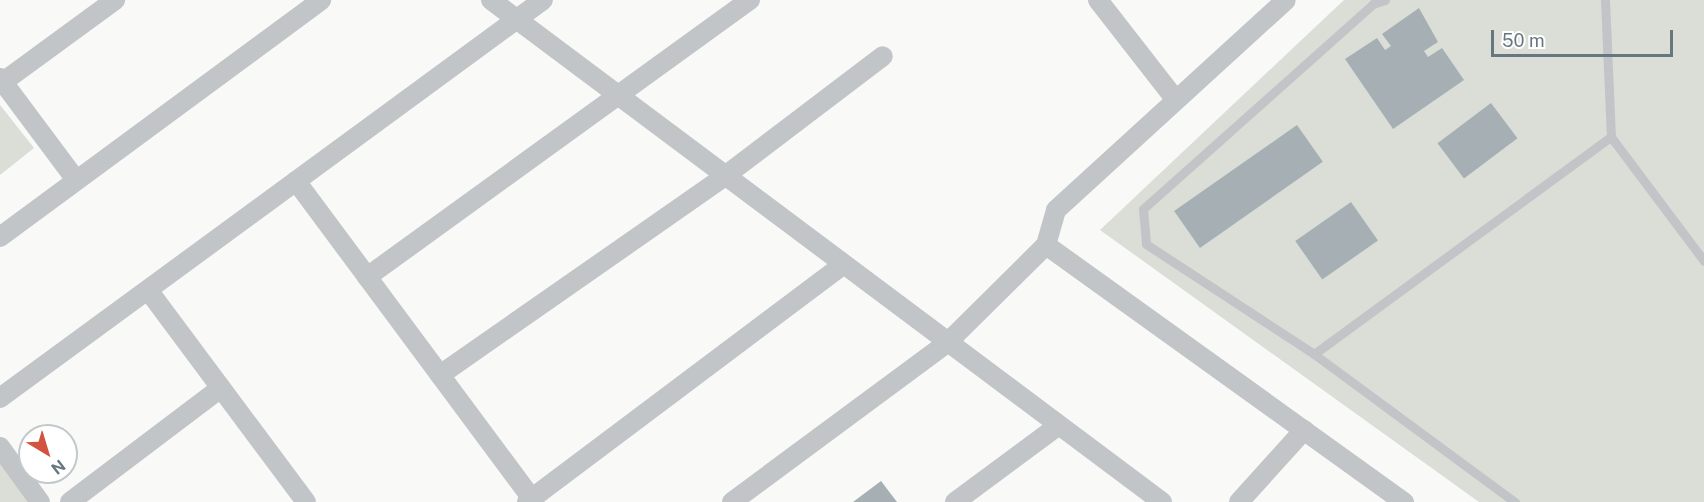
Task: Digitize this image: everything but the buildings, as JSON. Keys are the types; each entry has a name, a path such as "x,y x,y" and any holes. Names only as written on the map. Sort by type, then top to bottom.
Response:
{"street":[{"path":"76,180 2,80 115,0"},
{"path":"0,237 321,0"},
{"path":"491,0 1162,502"},
{"path":"0,398 543,0"},
{"path":"367,277 616,94 750,0"},
{"path":"1098,0 1175,99"},
{"path":"732,502 947,343 1046,245 1056,210 1286,0"},
{"path":"440,375 725,176 883,56"},
{"path":"296,181 531,501 844,264"},
{"path":"1046,245 1404,502"},
{"path":"148,290 306,502"},
{"path":"70,502 221,388"},
{"path":"967,499 1059,424"},
{"path":"1239,502 1304,430"},
{"path":"0,447 40,502"}],"lane":[{"path":"1385,0 1373,4 1143,209 1146,244 1314,354 1515,502"},
{"path":"1605,0 1611,137 1704,261"},
{"path":"1314,354 1611,137"}],"shaded area":[{"path":"1344,0 1704,0 1704,502 1479,502 1100,230"},
{"path":"0,105 34,148 0,175"},
{"path":"0,463 29,502 0,502"}]}
